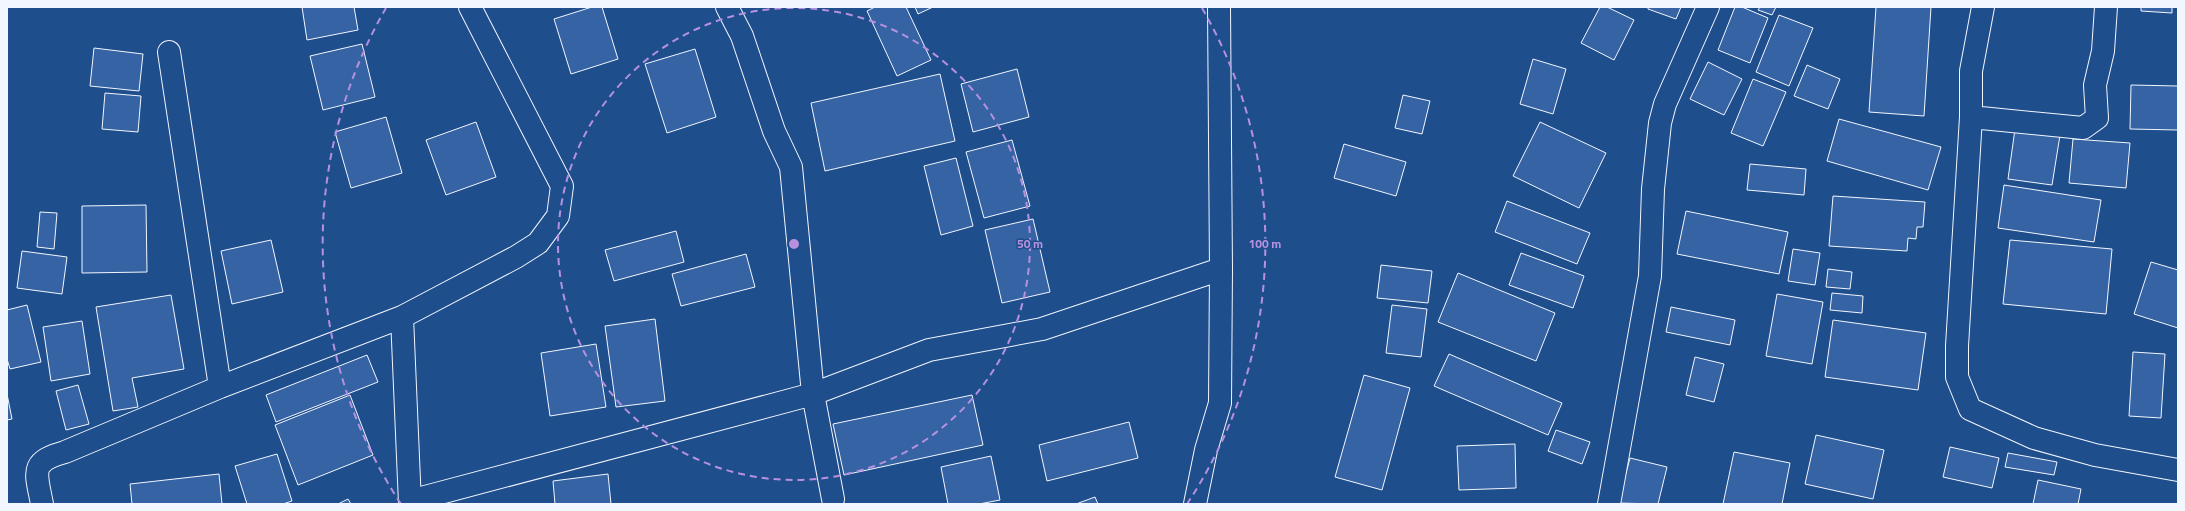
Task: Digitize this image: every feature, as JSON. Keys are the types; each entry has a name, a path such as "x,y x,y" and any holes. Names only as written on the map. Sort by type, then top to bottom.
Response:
{"street":[{"path":"42,504 36,475 39,466 44,459 65,452 220,387 402,317 538,243 558,216 562,186 470,7"},
{"path":"727,7 742,36 774,131 791,167 813,394 833,499"},
{"path":"1195,504 1206,450 1220,403 1221,269 1219,7"},
{"path":"1609,504 1650,276 1653,189 1660,123 1678,73 1708,7"},
{"path":"1983,7 1971,71 1971,117 1957,346 1957,377 1970,409 2034,438 2095,455 2178,470"},
{"path":"1971,117 2083,128 2097,118 2095,85 2103,51 2106,7"},
{"path":"169,52 220,387"},
{"path":"402,317 410,503 813,394 929,350 1042,329 1221,269"}],"building":[{"path":"302,7 354,7 358,30 307,40"},
{"path":"592,7 602,7 618,59 571,74 554,19"},
{"path":"875,7 906,7 931,60 897,76 867,11"},
{"path":"915,7 933,7 918,14"},
{"path":"1600,7 1607,7 1634,20 1614,60 1581,43"},
{"path":"1648,7 1681,7 1676,19 1648,9"},
{"path":"1735,7 1742,7 1768,18 1750,63 1718,50"},
{"path":"1760,7 1776,7 1772,15 1758,10"},
{"path":"1876,7 1931,7 1924,116 1869,112"},
{"path":"2141,7 2172,7 2172,13 2141,11"},
{"path":"1779,15 1813,28 1789,86 1756,72"},
{"path":"362,44 375,97 323,110 310,56"},
{"path":"94,48 143,54 139,91 90,86"},
{"path":"695,49 716,117 667,133 645,64"},
{"path":"1533,59 1566,69 1553,114 1520,104"},
{"path":"1708,62 1742,79 1724,115 1690,99"},
{"path":"1807,65 1840,79 1828,109 1794,96"},
{"path":"1017,69 1029,117 973,132 961,84"},
{"path":"940,74 955,141 825,171 811,103"},
{"path":"1753,79 1786,92 1763,146 1731,133"},
{"path":"2131,85 2178,86 2178,130 2130,129"},
{"path":"105,93 141,96 138,132 102,129"},
{"path":"1403,95 1430,101 1422,134 1395,128"},
{"path":"386,117 402,173 351,188 335,132"},
{"path":"1839,119 1941,147 1928,190 1827,161"},
{"path":"476,122 496,177 446,195 426,140"},
{"path":"1540,122 1606,153 1579,208 1513,176"},
{"path":"2015,129 2060,135 2052,185 2008,179"},
{"path":"2073,139 2130,143 2126,188 2069,183"},
{"path":"1012,140 1030,206 984,218 966,152"},
{"path":"1344,144 1406,162 1396,196 1334,178"},
{"path":"956,158 973,226 941,235 924,166"},
{"path":"1750,164 1806,169 1804,195 1747,190"},
{"path":"2004,185 2101,200 2094,242 1998,228"},
{"path":"1833,196 1925,202 1923,227 1917,227 1916,239 1908,238 1907,251 1829,246"},
{"path":"1507,201 1590,233 1577,264 1495,232"},
{"path":"146,205 147,272 82,273 82,206"},
{"path":"1686,211 1788,232 1779,274 1677,254"},
{"path":"40,212 57,213 54,249 37,247"},
{"path":"1033,219 1050,292 1002,303 985,230"},
{"path":"676,231 684,262 614,281 605,250"},
{"path":"271,240 283,292 232,304 221,251"},
{"path":"2010,240 2112,249 2106,314 2003,304"},
{"path":"1793,249 1820,253 1815,285 1788,281"},
{"path":"22,251 67,257 62,294 17,288"},
{"path":"1521,253 1584,276 1573,308 1509,285"},
{"path":"746,254 755,287 681,306 672,274"},
{"path":"2151,262 2178,270 2178,328 2134,314"},
{"path":"1381,265 1432,271 1428,303 1377,298"},
{"path":"1828,269 1852,272 1850,289 1826,287"},
{"path":"1458,273 1555,313 1536,361 1438,322"},
{"path":"1832,293 1863,296 1862,313 1830,310"},
{"path":"1777,294 1823,302 1812,364 1766,356"},
{"path":"171,295 184,369 132,378 138,407 113,411 96,307"},
{"path":"27,305 41,362 10,369 7,359 7,310"},
{"path":"1392,305 1427,309 1421,357 1386,353"},
{"path":"1671,307 1735,320 1730,345 1666,332"},
{"path":"655,319 665,401 616,407 605,326"},
{"path":"1833,320 1926,333 1918,390 1825,377"},
{"path":"82,321 90,374 51,381 43,327"},
{"path":"596,344 606,407 550,416 541,353"},
{"path":"2133,352 2165,354 2161,418 2129,416"},
{"path":"1449,354 1562,403 1548,435 1434,386"},
{"path":"367,355 378,382 276,422 266,395"},
{"path":"1695,357 1724,364 1714,402 1686,395"},
{"path":"1364,375 1410,388 1382,490 1335,477"},
{"path":"78,385 89,424 66,430 56,391"},
{"path":"7,394 12,419 7,420"},
{"path":"350,395 373,455 298,485 275,425"},
{"path":"972,395 983,445 844,475 833,424"},
{"path":"1129,422 1138,458 1047,481 1039,445"},
{"path":"1556,430 1590,442 1582,464 1548,451"},
{"path":"1816,435 1884,450 1873,499 1805,484"},
{"path":"1515,444 1516,488 1459,490 1457,446"},
{"path":"1950,447 1999,458 1992,488 1943,477"},
{"path":"1734,452 1790,463 1782,504 1723,504"},
{"path":"2008,453 2057,462 2054,475 2005,467"},
{"path":"277,454 292,501 283,504 247,504 235,466"},
{"path":"991,456 1000,500 979,504 948,504 941,467"},
{"path":"1630,458 1667,467 1658,504 1618,503"},
{"path":"219,474 222,504 132,504 130,484"},
{"path":"608,474 611,504 555,504 553,481"},
{"path":"2038,480 2081,489 2078,504 2033,504"},
{"path":"1095,497 1098,504 1076,504"},
{"path":"348,499 351,504 338,504"}]}
